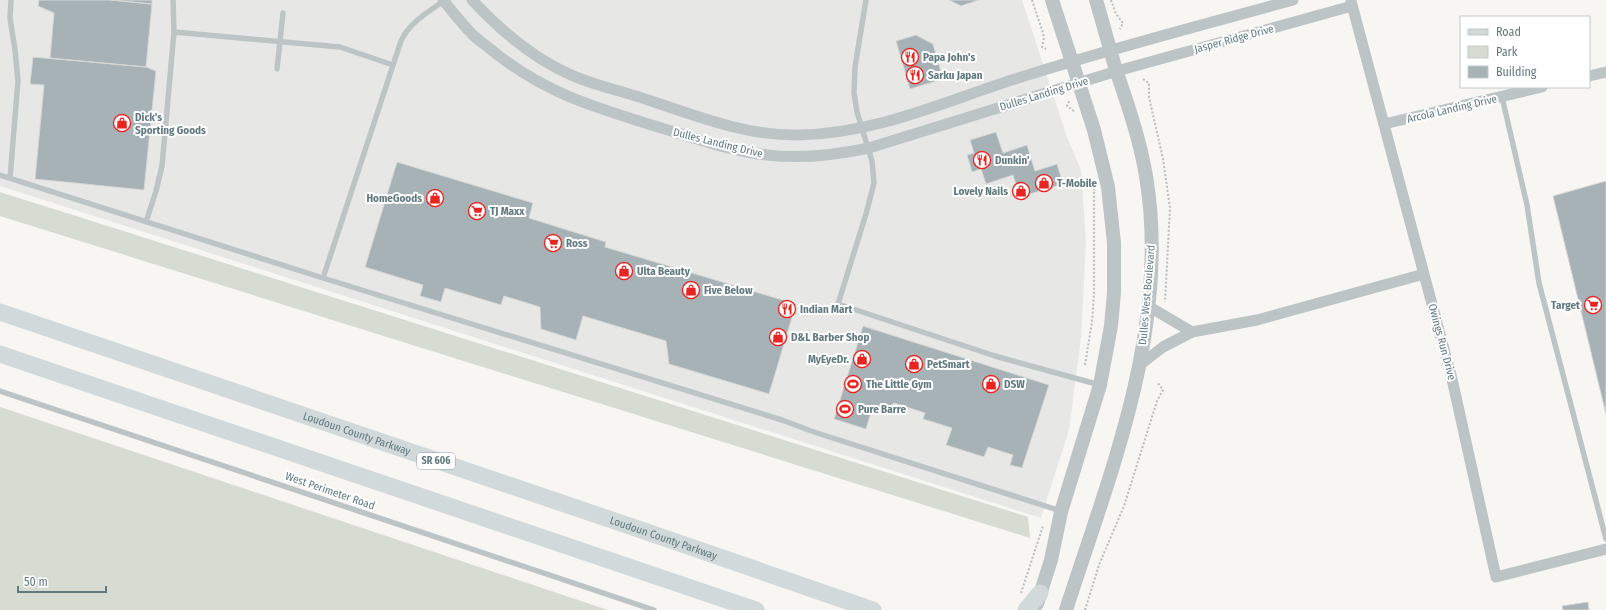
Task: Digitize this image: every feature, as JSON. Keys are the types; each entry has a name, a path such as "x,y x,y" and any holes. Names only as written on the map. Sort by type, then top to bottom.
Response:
{"main road":[{"name":"Loudoun County Parkway","path":"0,312 873,610"},
{"path":"0,354 756,610"},
{"path":"1023,603 1040,593"}],"street":[{"name":"Dulles Landing Drive","path":"444,0 473,35 520,71 545,86 596,107 702,140 748,152 767,155 808,156 845,153 869,148 1117,71"},
{"name":"Dulles Landing Drive","path":"472,0 509,37 528,51 570,75 723,125 750,131 797,135 862,129 904,117 1029,74 1110,51"},
{"path":"1035,610 1051,560 1061,512 1100,385 1111,326 1114,293 1113,236 1108,187 1094,130 1052,0"},
{"name":"Dulles West Boulevard","path":"1066,610 1126,421 1141,364 1147,328 1152,245 1146,177 1140,146 1110,51 1096,0"},
{"name":"Jasper Ridge Drive","path":"1110,51 1293,0"},
{"name":"Jasper Ridge Drive","path":"1117,71 1351,3"},
{"name":"Owings Run Drive","path":"1351,3 1452,379 1496,577 1606,549"},
{"path":"1590,76 1606,72"},
{"name":"Arcola Landing Drive","path":"1384,124 1538,88"},
{"path":"1141,364 1163,347 1192,332 1257,320 1424,274"},
{"path":"1148,306 1192,332"}],"lane":[{"path":"10,178 18,81 10,18 12,0"},
{"path":"146,222 162,166 174,32 173,0"},
{"path":"323,278 404,33 444,0"},
{"path":"866,0 854,83 855,103 869,148 874,174 873,192 838,304 995,356 1100,385"},
{"path":"277,68 283,13"},
{"path":"174,32 340,46 393,65"},
{"path":"1502,97 1528,205 1539,283 1606,539"},
{"path":"0,175 323,278 782,420 821,435 1061,512"},
{"name":"West Perimeter Road","path":"0,391 654,610"}],"path":[{"path":"1032,0 1043,33 1044,38 1042,47 1046,49"},
{"path":"1111,0 1116,14 1122,23 1120,28"},
{"path":"1069,102 1067,106 1076,115"},
{"path":"1085,365 1092,322 1094,294 1093,182"},
{"path":"1085,610 1099,565 1124,506 1156,401 1163,390 1158,383"},
{"path":"1023,603 1043,526"}],"shaded area":[{"path":"0,0 1022,0 1067,137 1081,170 1086,242 1081,338 1069,430 1041,518 0,186"}],"green space":[{"path":"0,192 1028,517 1030,538 0,216"},
{"path":"0,407 608,610 0,610"}],"building":[{"path":"39,0 111,0 152,4 146,67 50,58 54,13 38,6"},
{"path":"111,0 152,0 152,4"},
{"path":"949,0 979,0 961,6"},
{"path":"916,35 933,44 943,79 910,89 896,41"},
{"path":"33,57 146,67 156,71 144,190 35,179 44,85 30,84"},
{"path":"996,132 1003,153 1027,145 1035,171 1057,164 1063,184 1020,197 1013,175 986,184 981,169 972,172 967,155 974,153 970,140"},
{"path":"397,162 533,203 529,218 606,242 605,247 796,304 769,394 669,364 666,341 583,316 576,340 541,329 540,307 504,296 501,305 445,288 441,302 420,296 423,285 365,267"},
{"name":"Target","path":"1606,181 1606,414 1553,196"},
{"path":"863,326 1049,385 1022,468 1010,465 1013,455 988,447 984,457 946,445 952,428 923,419 925,413 894,403 882,413 872,409 866,429 834,419"},
{"path":"1588,602 1589,610 1563,610 1562,606"}],"place":[{"name":"Papa John's","path":"910,57"},
{"name":"Sarku Japan","path":"915,75"},
{"name":"Dick's Sporting Goods","path":"122,123"},
{"name":"Dunkin'","path":"982,160"},
{"name":"T-Mobile","path":"1044,183"},
{"name":"Lovely Nails","path":"1021,191"},
{"name":"HomeGoods","path":"435,198"},
{"name":"TJ Maxx","path":"477,211"},
{"name":"Ross","path":"553,243"},
{"name":"Ulta Beauty","path":"624,271"},
{"name":"Five Below","path":"691,290"},
{"name":"Target","path":"1593,305"},
{"name":"Indian Mart","path":"787,309"},
{"name":"D&L Barber Shop","path":"778,337"},
{"name":"MyEyeDr.","path":"862,359"},
{"name":"PetSmart","path":"914,364"},
{"name":"The Little Gym","path":"853,384"},
{"name":"DSW","path":"991,384"},
{"name":"Pure Barre","path":"845,409"}]}
